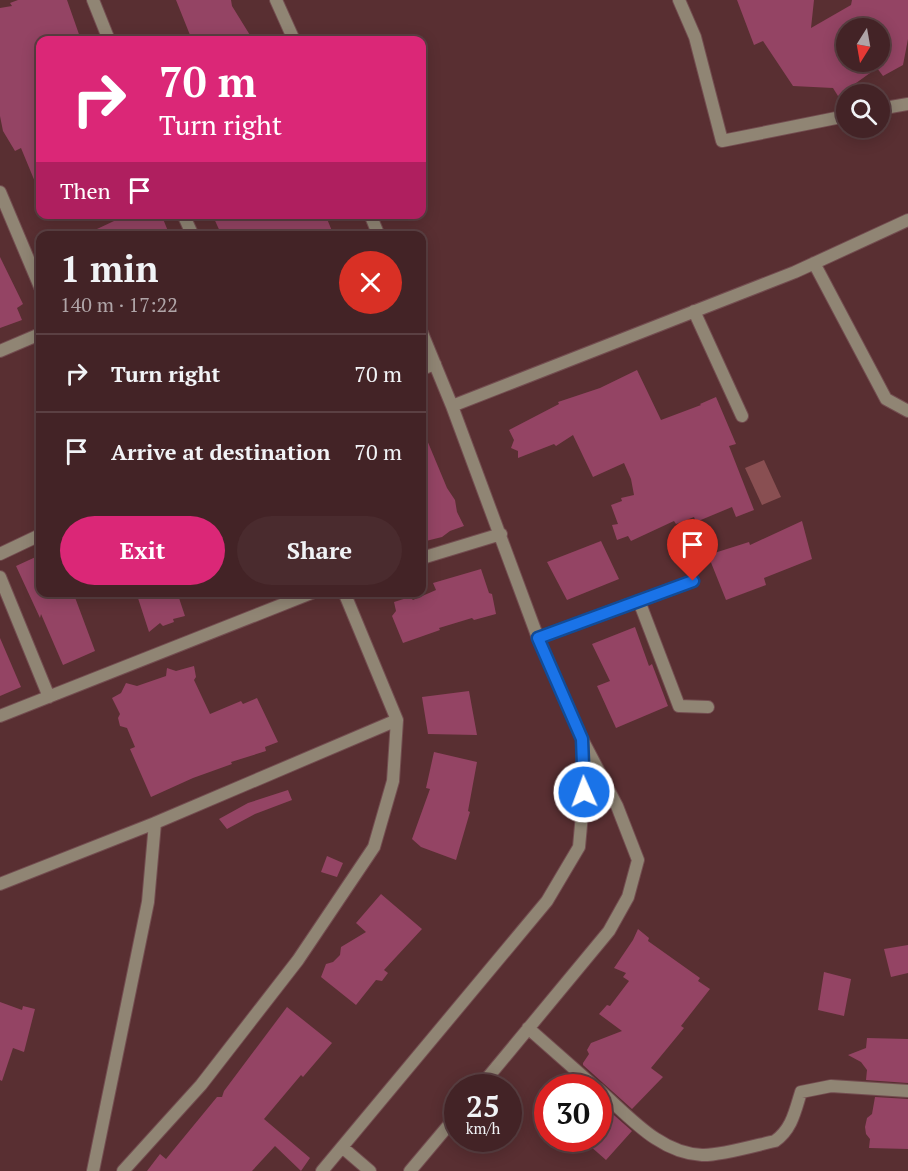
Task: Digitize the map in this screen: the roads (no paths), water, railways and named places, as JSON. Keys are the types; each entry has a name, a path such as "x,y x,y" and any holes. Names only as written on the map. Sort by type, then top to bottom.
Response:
{"street":[{"path":"93,0 107,36"},
{"path":"276,0 292,36"},
{"path":"679,0 695,37 722,141 836,118"},
{"path":"890,107 908,104"},
{"path":"0,192 36,277"},
{"path":"452,406 814,263 908,220"},
{"path":"814,263 886,399 908,411"},
{"path":"694,311 742,416"},
{"path":"0,351 36,336"},
{"path":"426,343 501,534 538,638 582,739 617,806 638,860 628,897 609,931 490,1074"},
{"path":"426,367 435,364"},
{"path":"426,557 501,534"},
{"path":"0,554 36,537"},
{"path":"0,577 50,697"},
{"path":"538,638 693,581"},
{"path":"0,716 301,597"},
{"path":"123,1171 201,1085 298,960 374,847 393,781 397,720 346,597"},
{"path":"639,601 679,706 708,707"},
{"path":"0,884 155,823 397,720"},
{"path":"322,1171 553,892 579,847 584,792 582,739"},
{"path":"93,1171 148,902 155,823"},
{"path":"528,1028 581,1074"},
{"path":"612,1101 661,1144 679,1152 704,1156 775,1141 785,1135 801,1092 831,1086 908,1090"},
{"path":"414,1170 444,1132"},
{"path":"342,1147 370,1171"}]}
